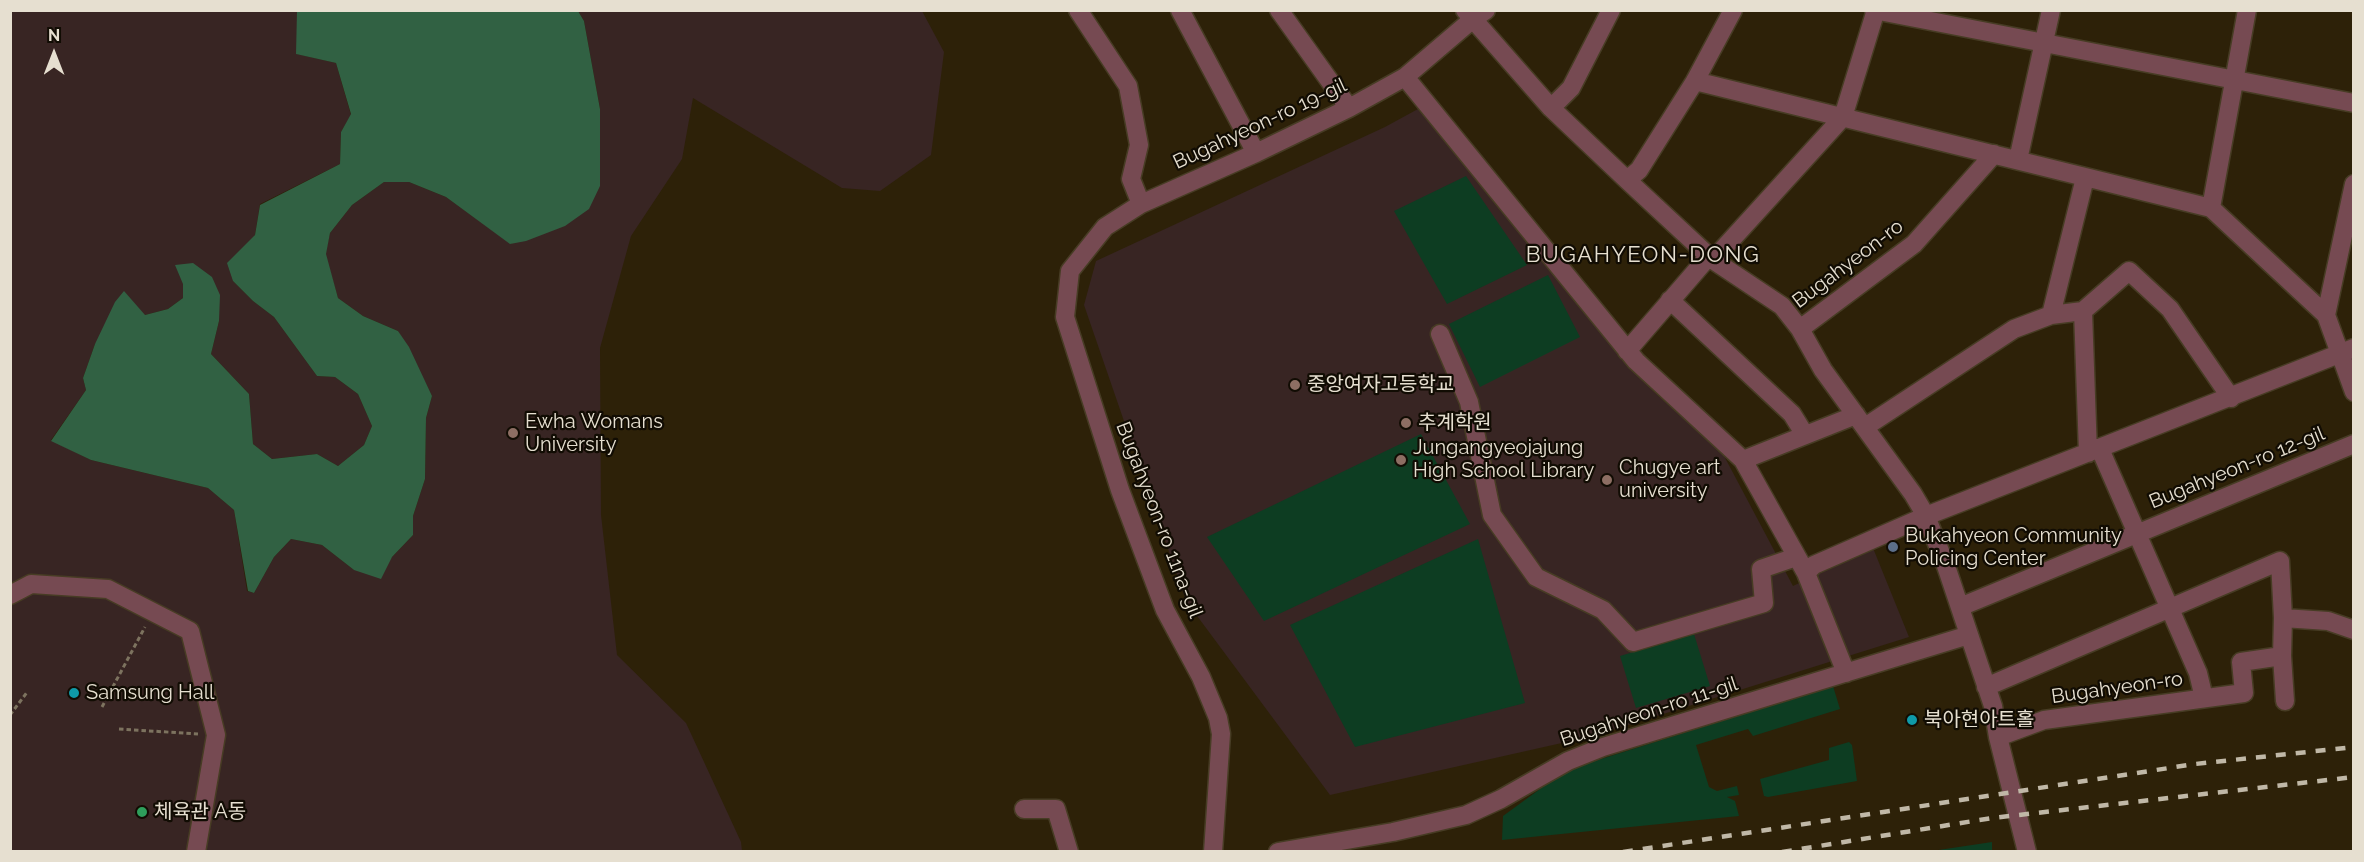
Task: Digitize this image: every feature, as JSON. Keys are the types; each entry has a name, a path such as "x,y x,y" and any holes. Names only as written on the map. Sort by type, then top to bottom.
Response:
{"street":[{"path":"1078,10 1128,87 1139,145 1131,179 1141,204"},
{"path":"1180,10 1256,153"},
{"path":"1279,10 1349,108"},
{"path":"1551,108 1571,88 1611,10"},
{"path":"1627,180 1639,170 1695,81 1733,10"},
{"path":"2018,160 2051,10"},
{"path":"2211,208 2247,10"},
{"path":"1628,351 1670,300 1843,117 1875,11 2354,104"},
{"name":"Bugahyeon-ro 19-gil","path":"1070,272 1105,227 1141,204 1256,153 1349,108 1405,77 1475,13"},
{"name":"Bugahyeon-ro","path":"1475,13 1551,108 1711,258 1782,306 1800,329 1823,370 1926,516 1960,607 1993,706 1998,737 2028,852"},
{"path":"1405,77 1628,351 1743,460 1806,573 1846,673"},
{"path":"1695,81 2211,208 2326,315 2346,351 2354,392"},
{"name":"Bugahyeon-ro","path":"1800,329 1914,244 1994,154"},
{"path":"2051,315 2085,178"},
{"path":"2326,315 2354,184"},
{"path":"1743,460 1805,435 1861,421 2014,329 2051,315 2083,311 2129,271 2170,309 2231,398"},
{"name":"Bugahyeon-ro 11na-gil","path":"1070,272 1065,316 1120,490 1165,610 1202,677 1218,718 1221,734 1213,852"},
{"path":"1670,300 1792,414 1805,435"},
{"path":"2083,311 2094,451 2138,533"},
{"path":"1440,334 1469,402 1492,515 1536,577 1603,610 1633,642 1764,603 1761,569 1796,557"},
{"path":"1806,573 1814,565 1926,516 2346,351"},
{"name":"Bugahyeon-ro 12-gil","path":"1960,607 2354,444"},
{"name":"Bugahyeon-ro 12-gil","path":"2138,533 2198,673 2204,698"},
{"path":"1986,687 2280,561 2285,701"},
{"path":"10,595 31,584 108,589 190,631 216,735 196,852"},
{"path":"2283,618 2328,621 2354,630"},
{"name":"Bugahyeon-ro 11-gil","path":"1278,852 1393,832 1466,815 1501,799 1568,761 1603,747 1969,635"},
{"name":"Bugahyeon-ro","path":"1998,737 2044,720 2244,693 2241,662 2282,656"},
{"path":"1024,809 1056,810 1069,852"}],"path":[{"path":"102,707 153,612"},
{"path":"10,715 28,691"},
{"path":"119,729 216,735"}],"shaded area":[{"name":"Ewha Womans University","path":"10,11 297,11 297,54 336,63 351,115 341,132 340,164 260,204 255,235 233,281 253,301 274,317 317,376 335,377 358,394 372,426 364,445 338,466 317,454 272,459 253,444 249,394 211,354 219,321 183,284 183,298 168,309 145,315 95,344 83,378 86,390 51,440 91,460 208,488 234,510 247,591 254,593 274,557 291,539 322,545 354,570 392,557 413,535 413,516 425,479 426,418 432,396 398,331 363,316 338,298 325,254 330,233 352,205 384,182 409,182 446,197 511,244 600,109 584,21 578,11 922,11 944,52 931,155 880,191 842,188 693,98 682,159 631,236 600,348 601,515 617,655 686,723 741,842 742,851 11,851"},
{"name":"추계학원","path":"1418,109 1653,391 1723,454 1793,586 1873,548 1909,637 1593,736 1330,795 1186,601 1084,305 1096,261 1385,127"}],"green space":[{"path":"297,11 578,11 584,21 600,109 600,186 589,209 565,226 526,241 510,244 446,197 409,182 384,182 352,205 330,233 326,254 338,298 363,316 398,331 409,347 432,396 426,418 425,479 413,516 413,535 392,557 381,579 354,570 322,545 291,539 274,557 254,593 248,591 234,510 208,488 91,460 51,441 86,390 83,378 95,344 115,302 124,291 145,315 168,309 183,298 183,284 175,265 193,263 212,277 220,295 219,321 211,354 249,394 253,444 272,459 317,454 338,466 364,445 372,426 358,394 335,377 317,376 274,317 253,301 233,281 227,263 255,235 260,205 340,164 341,132 351,114 336,63 296,54"},
{"path":"1466,176 1527,265 1447,304 1394,211"},
{"path":"1548,275 1580,337 1480,387 1449,324"},
{"path":"1421,434 1470,524 1264,621 1207,537"},
{"path":"1478,539 1525,703 1355,747 1290,625"},
{"path":"1694,634 1710,686 1636,708 1620,656"},
{"path":"1833,686 1840,709 1753,736 1748,729 1696,745 1709,787 1717,791 1737,786 1739,795 1727,797 1735,801 1739,816 1502,840 1503,816 1566,770"},
{"path":"1849,742 1852,745 1857,781 1764,796 1760,779 1829,760 1829,748"},
{"path":"1992,842 1992,851 1932,851"}],"railway":[{"path":"1623,852 2195,764 2354,747"},
{"path":"1782,852 1992,818 2354,777"}],"place":[{"name":"중앙여자고등학교","path":"1295,385"},
{"name":"추계학원","path":"1406,423"},
{"name":"Ewha Womans University","path":"513,433"},
{"name":"Jungangyeojajung High School Library","path":"1401,460"},
{"name":"Chugye art university","path":"1607,480"},
{"name":"Bukahyeon Community Policing Center","path":"1893,547"},
{"name":"Samsung Hall","path":"74,693"},
{"name":"북아현아트홀","path":"1912,720"},
{"name":"체육관 A동","path":"142,812"}],"district":[{"name":"BUGAHYEON-DONG","path":"1643,255"}]}
